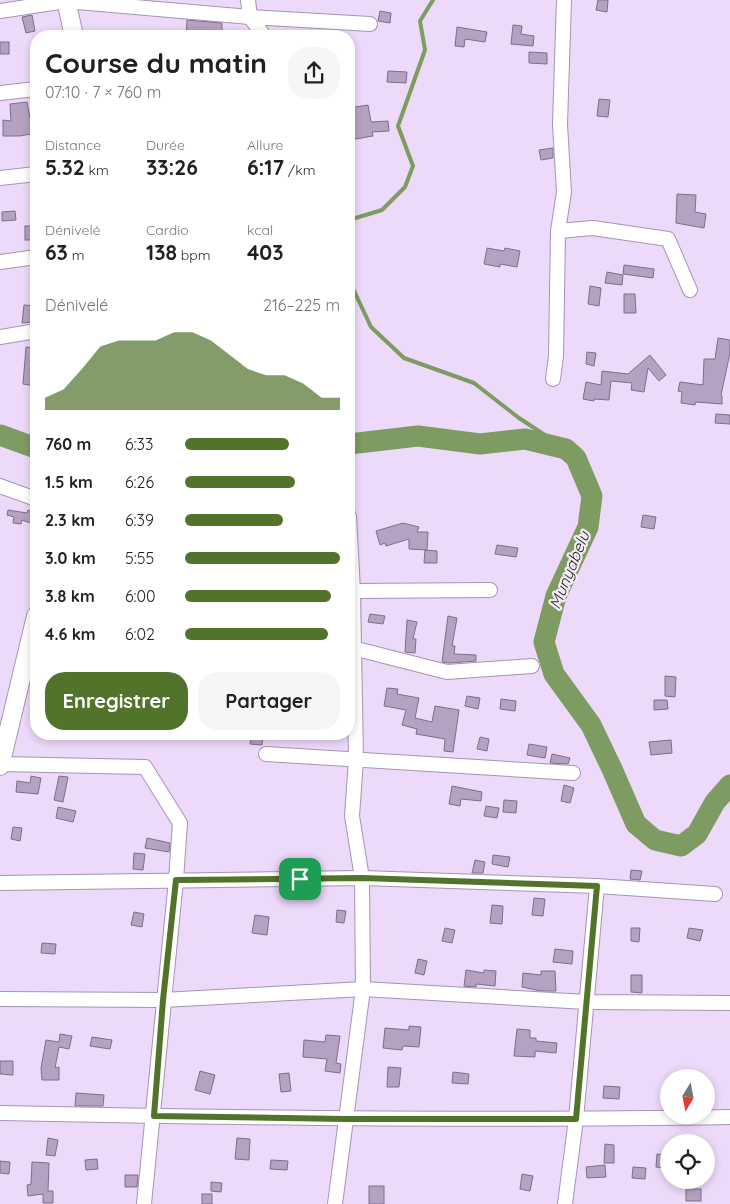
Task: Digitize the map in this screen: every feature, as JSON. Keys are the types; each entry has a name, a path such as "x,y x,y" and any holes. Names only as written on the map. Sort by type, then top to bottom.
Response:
{"street":[{"path":"66,0 73,30"},
{"path":"0,11 66,0 250,17 370,24"},
{"path":"248,0 250,17 260,30"},
{"path":"553,380 556,356 558,231 564,192 560,124 564,0"},
{"path":"0,93 30,90"},
{"path":"0,178 30,175"},
{"path":"558,231 592,228 668,239 690,290"},
{"path":"0,262 30,258"},
{"path":"0,337 30,332"},
{"path":"0,486 30,497"},
{"path":"355,592 490,590"},
{"path":"30,641 0,765 145,767 180,823 154,1116 144,1204"},
{"path":"355,647 446,672 532,666"},
{"path":"335,1204 363,989 362,878 352,816 356,760 355,737"},
{"path":"266,754 573,773"},
{"path":"0,883 362,878 597,886 715,894"},
{"path":"565,1204 576,1119 597,886"},
{"path":"0,999 163,1000 363,989 587,1002 730,1003"},
{"path":"0,1113 346,1119 730,1117"}],"building":[{"path":"598,0 608,0 607,12 596,10"},
{"path":"380,11 391,13 390,23 378,21"},
{"path":"32,15 35,30 30,30 30,32 26,33 22,17"},
{"path":"187,20 222,23 222,30 186,30"},
{"path":"513,25 522,26 521,34 534,36 533,46 511,44"},
{"path":"457,27 487,32 485,42 465,39 464,47 455,46"},
{"path":"0,42 9,42 9,54 0,54"},
{"path":"529,52 547,53 547,64 529,63"},
{"path":"388,71 407,72 406,83 387,82"},
{"path":"599,99 610,100 608,117 597,116"},
{"path":"27,102 30,134 3,136 3,120 11,121 10,104"},
{"path":"368,105 371,122 388,121 389,131 372,132 373,136 355,139 355,107"},
{"path":"553,148 553,158 541,160 539,150"},
{"path":"677,194 696,195 695,212 706,214 704,228 676,223"},
{"path":"15,211 16,220 2,221 2,212"},
{"path":"25,226 30,226 30,240 25,240"},
{"path":"487,248 504,251 505,248 520,251 517,267 500,264 500,267 484,264"},
{"path":"624,265 654,269 653,278 623,274"},
{"path":"607,272 623,275 622,285 605,283"},
{"path":"590,286 601,288 599,306 588,304"},
{"path":"624,294 635,294 636,313 624,313"},
{"path":"24,305 30,306 30,322 22,323"},
{"path":"718,338 730,340 730,353 721,395 722,404 696,402 695,405 681,403 682,392 678,391 680,382 703,385 704,359 715,359"},
{"path":"26,347 30,347 30,385 23,384"},
{"path":"587,352 596,353 594,366 586,364"},
{"path":"650,355 666,375 659,381 648,368 644,392 631,390 632,383 611,381 609,400 594,399 594,401 583,399 586,382 601,385 602,371 628,374"},
{"path":"716,414 730,415 730,424 715,423"},
{"path":"8,510 27,513 28,510 30,511 30,523 22,520 21,524 13,523 14,517 7,515"},
{"path":"643,515 656,517 654,529 641,527"},
{"path":"403,523 419,527 417,532 428,532 427,550 409,549 409,539 386,546 385,543 380,545 376,531"},
{"path":"497,545 518,548 516,557 495,554"},
{"path":"425,550 437,551 437,563 424,563"},
{"path":"370,614 385,616 383,624 368,622"},
{"path":"448,616 457,618 452,646 455,646 454,654 476,655 476,661 442,662"},
{"path":"407,620 417,622 413,639 416,639 415,653 405,652"},
{"path":"665,676 676,677 675,697 665,696"},
{"path":"387,688 398,689 397,694 419,698 415,718 432,722 435,706 459,710 453,752 444,751 445,739 416,734 417,729 402,725 406,710 384,706"},
{"path":"467,696 480,698 478,709 465,706"},
{"path":"501,699 516,701 515,711 500,709"},
{"path":"654,700 667,700 668,709 654,710"},
{"path":"480,737 489,739 487,751 477,749"},
{"path":"251,740 262,740 262,745 250,744"},
{"path":"671,740 672,753 651,755 649,742"},
{"path":"529,744 547,747 545,758 527,755"},
{"path":"552,754 570,758 568,764 550,763"},
{"path":"31,776 41,778 38,794 16,792 17,781 30,783"},
{"path":"59,776 68,777 63,802 54,800"},
{"path":"564,785 574,788 570,803 561,801"},
{"path":"452,786 482,792 481,801 461,799 460,806 449,804"},
{"path":"504,800 517,801 516,813 503,812"},
{"path":"486,806 499,808 497,818 484,816"},
{"path":"58,807 76,811 73,822 56,818"},
{"path":"13,827 22,828 20,841 11,839"},
{"path":"147,838 170,843 169,852 145,848"},
{"path":"134,853 145,854 143,870 133,869"},
{"path":"493,855 510,857 508,867 492,864"},
{"path":"475,860 485,862 483,873 472,873"},
{"path":"631,870 642,871 640,880 630,879"},
{"path":"534,898 545,899 543,916 532,915"},
{"path":"492,905 503,906 502,924 490,923"},
{"path":"337,910 346,911 344,923 336,922"},
{"path":"134,912 144,914 142,927 131,925"},
{"path":"255,915 269,917 267,935 252,933"},
{"path":"445,928 455,930 452,943 442,941"},
{"path":"631,928 640,928 639,942 631,941"},
{"path":"689,928 703,930 700,941 687,938"},
{"path":"42,943 56,944 55,954 41,953"},
{"path":"555,949 573,951 572,964 553,962"},
{"path":"418,959 427,961 424,975 415,973"},
{"path":"466,970 484,973 484,970 496,971 495,986 476,984 476,987 464,986"},
{"path":"541,971 555,971 556,991 541,991 522,987 523,973 541,975"},
{"path":"631,975 642,975 642,993 631,992"},
{"path":"409,1026 421,1027 419,1047 403,1046 402,1050 383,1048 385,1028 409,1030"},
{"path":"517,1029 530,1030 530,1038 536,1038 536,1041 557,1043 556,1053 535,1051 535,1057 514,1056"},
{"path":"60,1034 72,1036 69,1049 59,1047 55,1068 59,1067 59,1080 42,1080 41,1068 46,1040 59,1042"},
{"path":"326,1035 340,1036 336,1063 341,1064 340,1073 325,1071 327,1059 303,1057 304,1040 325,1042"},
{"path":"92,1037 112,1040 110,1049 90,1046"},
{"path":"0,1061 13,1061 13,1075 0,1074"},
{"path":"388,1067 401,1068 399,1087 387,1087"},
{"path":"200,1071 215,1075 210,1094 195,1090"},
{"path":"453,1072 469,1074 468,1084 452,1083"},
{"path":"289,1073 291,1091 281,1092 279,1074"},
{"path":"604,1086 620,1087 619,1099 603,1098"},
{"path":"76,1093 104,1095 103,1106 75,1106"},
{"path":"48,1138 58,1140 55,1156 46,1155"},
{"path":"237,1138 250,1139 249,1160 235,1159"},
{"path":"605,1144 614,1145 614,1163 604,1163"},
{"path":"657,1154 660,1154 660,1167 656,1167"},
{"path":"97,1159 98,1169 86,1170 85,1160"},
{"path":"271,1160 288,1161 287,1170 270,1169"},
{"path":"0,1161 10,1162 9,1174 0,1173"},
{"path":"32,1162 49,1163 48,1191 53,1191 53,1203 43,1203 43,1194 28,1196 27,1185 31,1184"},
{"path":"605,1165 606,1177 587,1178 586,1167"},
{"path":"633,1167 646,1168 645,1179 632,1178"},
{"path":"522,1174 533,1176 530,1191 520,1189"},
{"path":"125,1175 138,1175 137,1187 125,1187"},
{"path":"211,1182 222,1183 221,1192 211,1191"},
{"path":"369,1186 384,1186 384,1204 369,1204"},
{"path":"686,1189 701,1189 701,1201 686,1201"},
{"path":"202,1194 212,1194 212,1204 202,1204"}],"waterway":[{"path":"355,218 382,210 405,187 413,166 398,126 425,50 420,21 433,0"},
{"path":"355,293 371,327 404,358 474,383 519,418 566,449"},
{"name":"Munyabelu","path":"0,435 30,446"},
{"name":"Munyabelu","path":"355,443 418,436 480,444 525,439 566,449 576,458 592,496 588,527 556,596 544,642 554,674 591,725 636,824 655,840 681,846 697,834 715,802 730,785"}],"route":[{"path":"362,878 597,886 576,1119 346,1119 154,1116 163,1000 176,880 300,879 362,878"}]}
